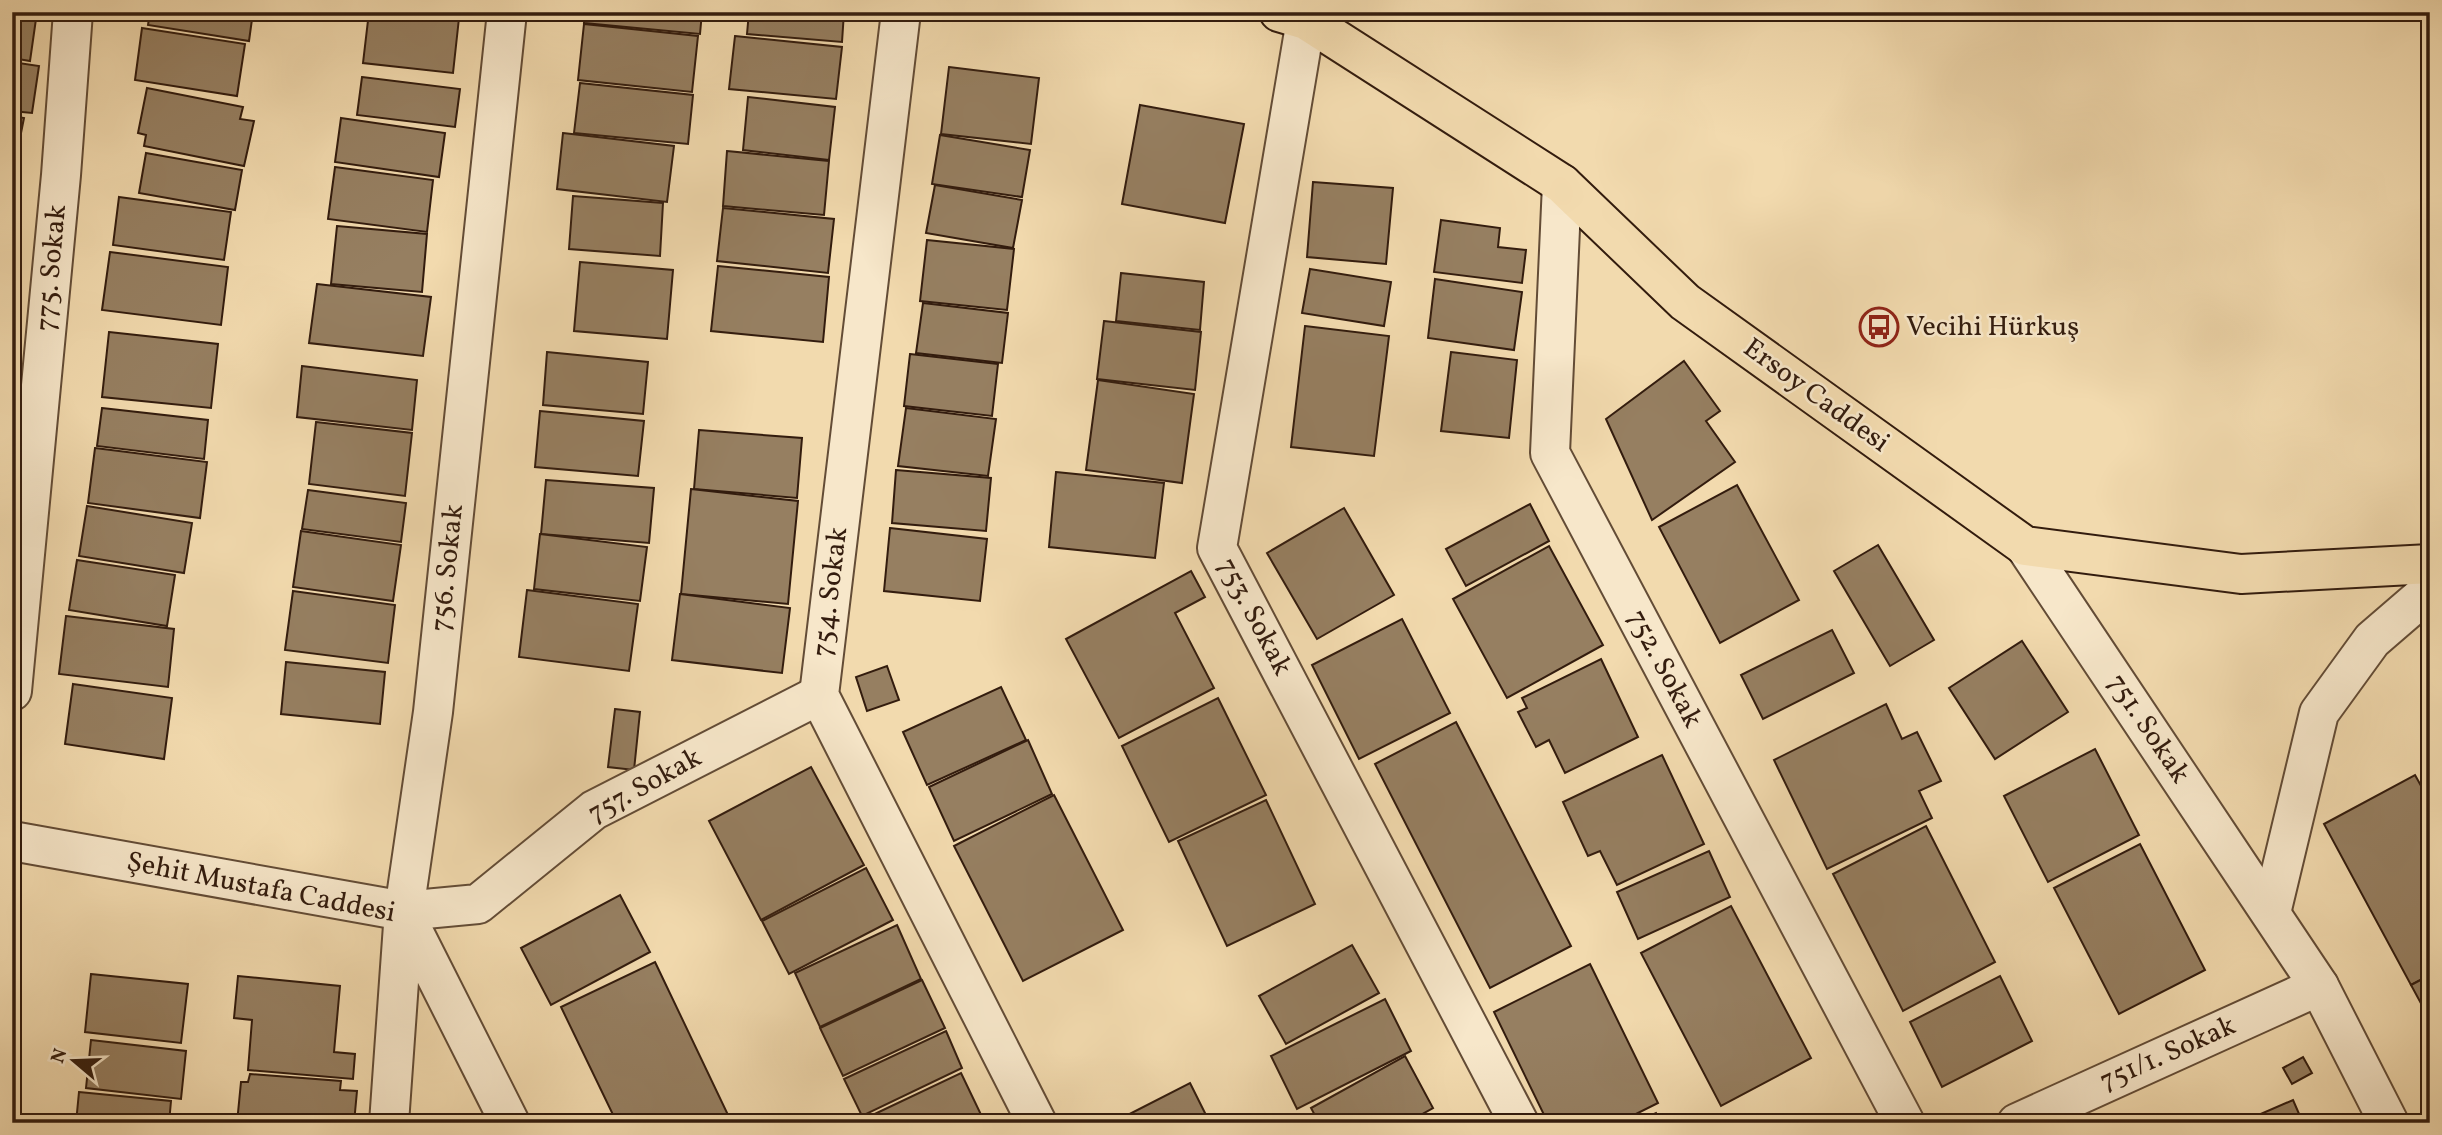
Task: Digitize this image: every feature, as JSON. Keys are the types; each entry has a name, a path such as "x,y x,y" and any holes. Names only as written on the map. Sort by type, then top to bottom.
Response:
{"main road":[{"name":"Ersoy Caddesi","path":"1292,16 1562,184 1685,302 2025,546 2241,574 2430,564"}],"street":[{"name":"775. Sokak","path":"12,691 74,12"},
{"name":"756. Sokak","path":"389,1123 404,911 433,712 507,12"},
{"name":"754. Sokak","path":"901,12 819,695 1037,1123"},
{"name":"753. Sokak","path":"1292,16 1217,548 1519,1123"},
{"name":"752. Sokak","path":"1562,184 1550,453 1905,1123"},
{"name":"751. Sokak","path":"2025,546 2319,986 2389,1123"},
{"path":"2271,912 2319,713 2372,640 2430,590"},
{"name":"757. Sokak","path":"404,911 478,904 594,810 819,695"},
{"name":"Şehit Mustafa Caddesi","path":"12,841 404,911 510,1123"},
{"name":"751/1. Sokak","path":"2017,1123 2319,986"}],"building":[{"path":"12,12 37,12 30,61 12,58"},
{"path":"150,12 253,12 249,41 148,25"},
{"path":"369,12 408,12 459,18 453,73 363,63"},
{"path":"585,12 702,12 700,34 584,23"},
{"path":"749,12 844,12 842,42 747,34"},
{"path":"584,24 698,36 692,92 578,80"},
{"path":"142,28 245,44 237,96 135,80"},
{"path":"735,36 842,47 836,99 729,89"},
{"path":"12,62 39,66 32,113 12,111"},
{"path":"949,67 1039,78 1031,144 941,134"},
{"path":"362,77 460,89 455,127 357,115"},
{"path":"580,83 693,95 688,144 574,133"},
{"path":"147,88 243,107 240,119 254,121 244,166 144,146 146,135 138,133"},
{"path":"748,97 835,107 829,160 743,150"},
{"path":"1140,105 1244,124 1225,223 1122,204"},
{"path":"12,116 24,118 13,173 12,172"},
{"path":"341,118 445,133 439,177 335,162"},
{"path":"563,133 674,146 667,202 557,189"},
{"path":"940,135 1030,150 1022,197 932,184"},
{"path":"727,151 829,161 824,215 723,206"},
{"path":"146,153 242,170 235,210 139,193"},
{"path":"335,167 433,180 427,232 328,219"},
{"path":"1313,182 1393,188 1386,264 1307,257"},
{"path":"935,185 1022,200 1013,248 926,233"},
{"path":"573,196 663,203 660,256 569,249"},
{"path":"119,197 231,212 224,260 113,245"},
{"path":"723,208 834,219 828,273 717,261"},
{"path":"1441,220 1500,228 1498,247 1526,250 1522,283 1434,272"},
{"path":"337,226 427,234 422,292 331,284"},
{"path":"927,240 1014,249 1007,310 920,301"},
{"path":"110,252 228,267 221,325 102,310"},
{"path":"580,262 673,270 667,339 574,331"},
{"path":"718,266 829,277 823,342 711,331"},
{"path":"1310,269 1391,282 1384,326 1302,313"},
{"path":"1121,273 1204,282 1200,330 1116,321"},
{"path":"1435,279 1522,292 1514,350 1428,338"},
{"path":"317,284 431,297 423,356 309,343"},
{"path":"923,303 1008,313 1002,363 916,353"},
{"path":"1104,321 1201,332 1195,390 1097,379"},
{"path":"1305,326 1389,336 1374,456 1291,447"},
{"path":"109,332 218,344 211,408 102,397"},
{"path":"547,352 648,362 643,414 543,405"},
{"path":"1451,352 1517,360 1509,438 1441,431"},
{"path":"910,354 998,364 992,416 904,406"},
{"path":"1684,361 1720,411 1706,421 1735,462 1652,520 1606,419"},
{"path":"302,366 417,380 412,430 297,417"},
{"path":"1098,380 1194,394 1182,483 1086,470"},
{"path":"102,408 208,420 204,459 97,446"},
{"path":"906,408 996,419 988,476 898,466"},
{"path":"540,411 644,421 638,476 535,467"},
{"path":"316,422 412,433 405,496 309,484"},
{"path":"699,430 802,438 797,498 694,489"},
{"path":"95,448 207,462 200,518 88,503"},
{"path":"896,470 991,478 986,531 892,523"},
{"path":"1056,472 1164,483 1155,558 1049,547"},
{"path":"546,480 654,488 649,543 541,534"},
{"path":"1737,485 1799,600 1720,643 1659,527"},
{"path":"691,489 798,501 788,604 681,594"},
{"path":"308,490 406,503 401,542 302,529"},
{"path":"1530,504 1549,541 1466,586 1446,549"},
{"path":"87,506 192,523 184,573 79,556"},
{"path":"1344,508 1394,595 1317,639 1267,553"},
{"path":"890,528 987,539 980,601 884,591"},
{"path":"301,531 401,545 393,601 293,587"},
{"path":"540,534 647,547 640,601 534,589"},
{"path":"1878,545 1934,640 1890,666 1834,571"},
{"path":"1549,546 1603,645 1507,698 1453,599"},
{"path":"77,560 175,575 167,626 69,610"},
{"path":"1191,571 1205,597 1175,613 1214,688 1119,738 1066,639"},
{"path":"527,590 638,604 629,671 519,657"},
{"path":"293,591 395,605 388,663 285,650"},
{"path":"680,594 790,608 782,673 672,660"},
{"path":"66,616 174,629 168,687 59,674"},
{"path":"1402,619 1450,713 1359,759 1312,665"},
{"path":"1832,630 1854,673 1763,719 1741,675"},
{"path":"2022,641 2068,712 1995,759 1949,688"},
{"path":"1601,659 1638,737 1565,773 1549,740 1536,747 1518,712 1527,708 1522,698"},
{"path":"286,662 385,672 380,724 281,714"},
{"path":"887,666 899,700 867,711 856,677"},
{"path":"73,684 172,698 164,759 65,744"},
{"path":"1001,687 1026,740 927,785 903,732"},
{"path":"1218,698 1266,795 1169,842 1122,746"},
{"path":"1886,704 1902,739 1917,732 1941,781 1919,791 1932,818 1827,869 1774,760"},
{"path":"615,709 640,712 634,770 608,767"},
{"path":"1456,722 1571,946 1490,988 1375,764"},
{"path":"1028,740 1052,794 954,841 929,787"},
{"path":"2095,749 2139,835 2048,882 2004,796"},
{"path":"1662,755 1704,844 1617,885 1600,851 1588,856 1563,802"},
{"path":"811,767 864,865 761,920 709,821"},
{"path":"2415,775 2430,802 2430,975 2411,985 2324,824"},
{"path":"1054,795 1123,930 1023,981 954,846"},
{"path":"1266,800 1315,904 1227,946 1178,841"},
{"path":"1926,826 1995,962 1903,1011 1833,874"},
{"path":"2140,844 2205,970 2119,1014 2054,888"},
{"path":"1709,851 1730,897 1638,939 1617,892"},
{"path":"866,868 893,920 789,974 762,921"},
{"path":"620,895 650,952 551,1005 521,948"},
{"path":"1731,906 1811,1058 1721,1106 1641,953"},
{"path":"897,925 921,979 820,1027 795,973"},
{"path":"1352,945 1379,993 1286,1044 1259,996"},
{"path":"655,962 729,1117 717,1123 617,1123 561,1007"},
{"path":"1590,964 1658,1103 1618,1123 1548,1123 1494,1012"},
{"path":"91,974 188,984 181,1043 85,1032"},
{"path":"2430,975 2430,1020 2411,985"},
{"path":"238,976 340,986 334,1052 355,1054 353,1079 248,1070 252,1020 234,1018"},
{"path":"2000,976 2032,1041 1942,1087 1910,1022"},
{"path":"922,980 945,1028 843,1076 820,1028"},
{"path":"1385,999 1411,1051 1297,1109 1271,1056"},
{"path":"946,1031 962,1068 862,1116 844,1079"},
{"path":"91,1040 186,1051 181,1099 86,1088"},
{"path":"1405,1056 1433,1108 1406,1123 1319,1123 1311,1108"},
{"path":"2303,1057 2312,1073 2292,1084 2283,1068"},
{"path":"961,1073 985,1123 864,1123 862,1120"},
{"path":"250,1074 341,1081 340,1090 357,1091 354,1123 237,1123 241,1082 248,1082"},
{"path":"1190,1083 1210,1123 1112,1123"},
{"path":"79,1092 171,1101 169,1123 76,1123"},
{"path":"2293,1100 2303,1123 2240,1123"},
{"path":"1656,1113 1660,1123 1633,1123"}],"place":[{"name":"Vecihi Hürkuş","path":"1879,327"}]}
